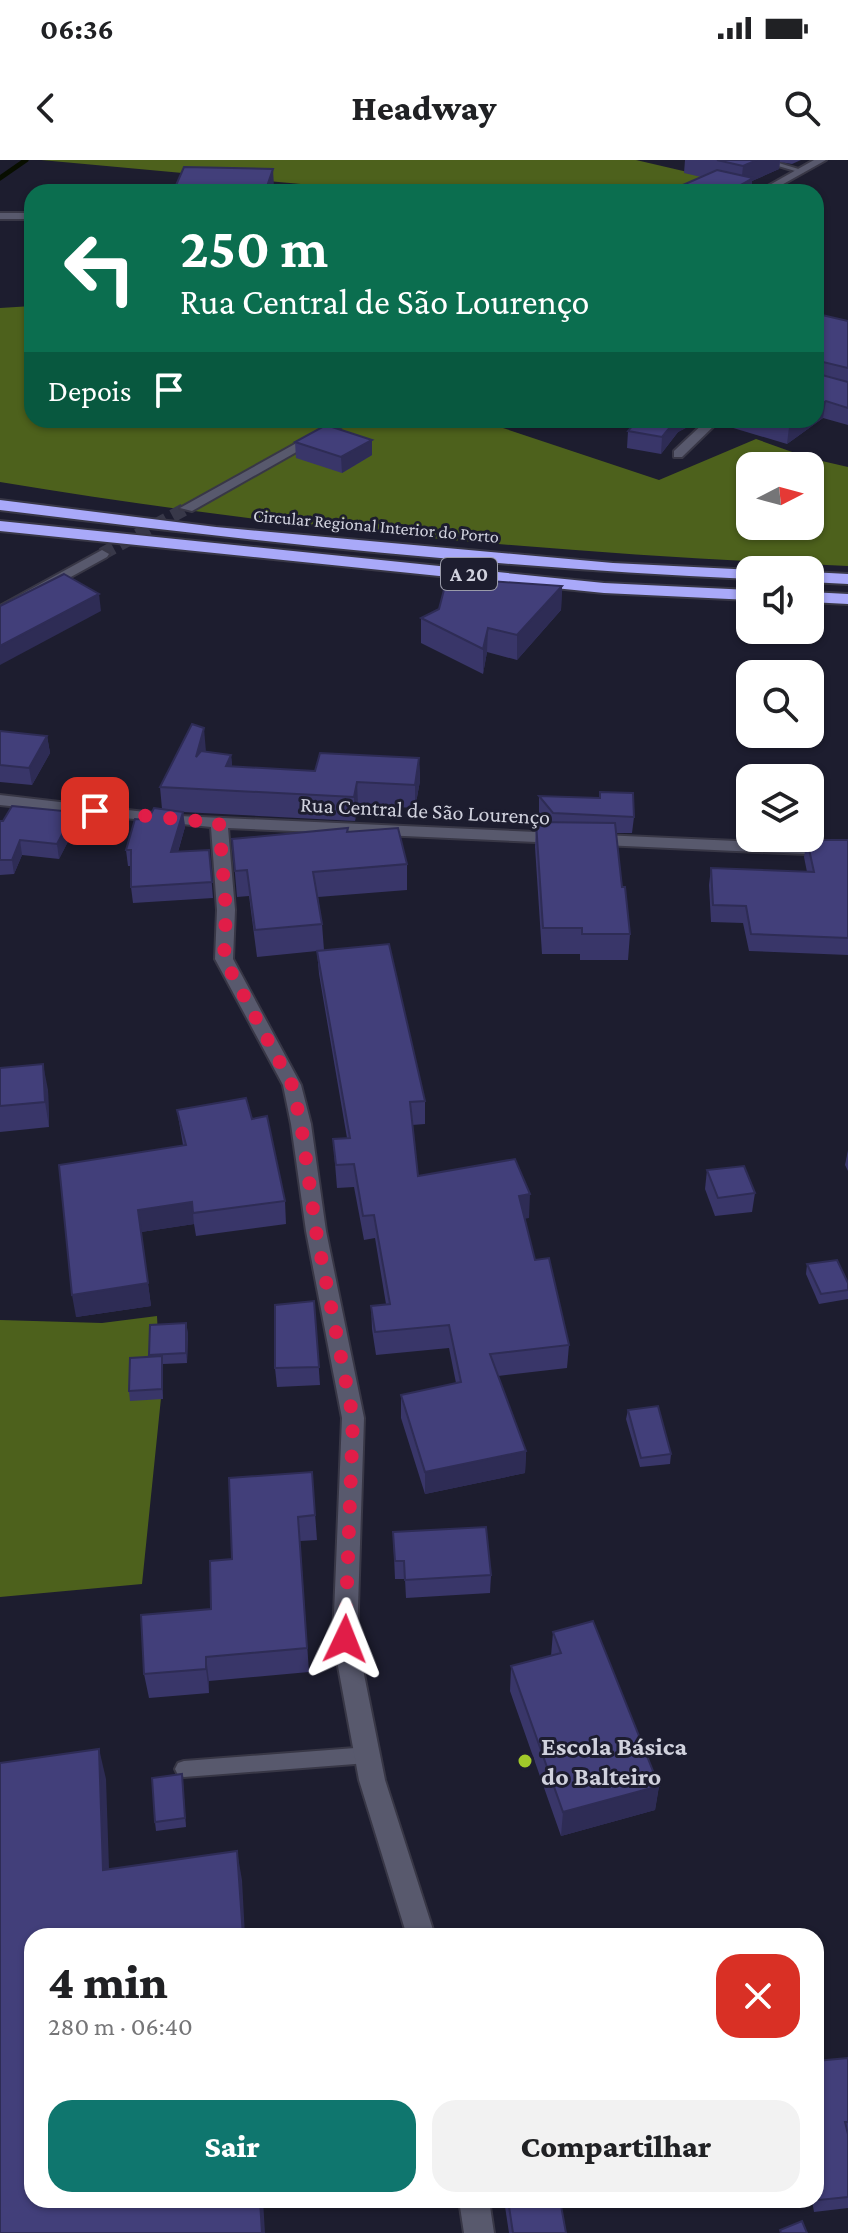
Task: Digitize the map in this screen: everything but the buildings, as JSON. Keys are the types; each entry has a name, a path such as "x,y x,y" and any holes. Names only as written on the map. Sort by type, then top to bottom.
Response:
{"highway":[{"name":"Circular Regional Interior do Porto","path":"5,504 230,533 613,568 736,573"},
{"name":"Circular Regional Interior do Porto","path":"0,526 604,588 736,594"},
{"path":"824,578 848,579"},
{"path":"824,598 848,599"}],"street":[{"path":"777,184 821,160"},
{"path":"0,216 24,216"},
{"path":"187,508 332,428"},
{"path":"678,454 706,428"},
{"path":"0,612 102,554"},
{"name":"Rua Central de São Lourenço","path":"0,800 219,823 848,851"},
{"path":"219,823 226,910 224,959 292,1085 301,1124 316,1231 353,1418 345,1639 372,1780 418,1928"},
{"path":"475,2208 479,2233"}],"lane":[{"path":"761,160 802,171"},
{"path":"781,165 791,160"},
{"path":"184,1769 368,1755"}],"green space":[{"path":"41,160 636,160 709,177 695,184 301,184"},
{"path":"24,306 24,428 503,428 659,480 756,439 792,452 736,452 736,540 824,540 824,461 848,467 848,566 824,565 824,556 736,556 736,561 529,547 317,526 105,499 0,482 0,308"},
{"path":"157,1316 161,1398 142,1584 0,1597 0,1320 102,1323"}],"waterway":[{"path":"0,178 26,160"}],"tunnel":[{"path":"102,554 187,508"}],"place":[{"name":"Escola Básica do Balteiro","path":"525,1761"}],"route":[{"path":"95,811 219,823 226,910 224,959 292,1085 301,1124 316,1231 353,1418 345,1639"}]}
